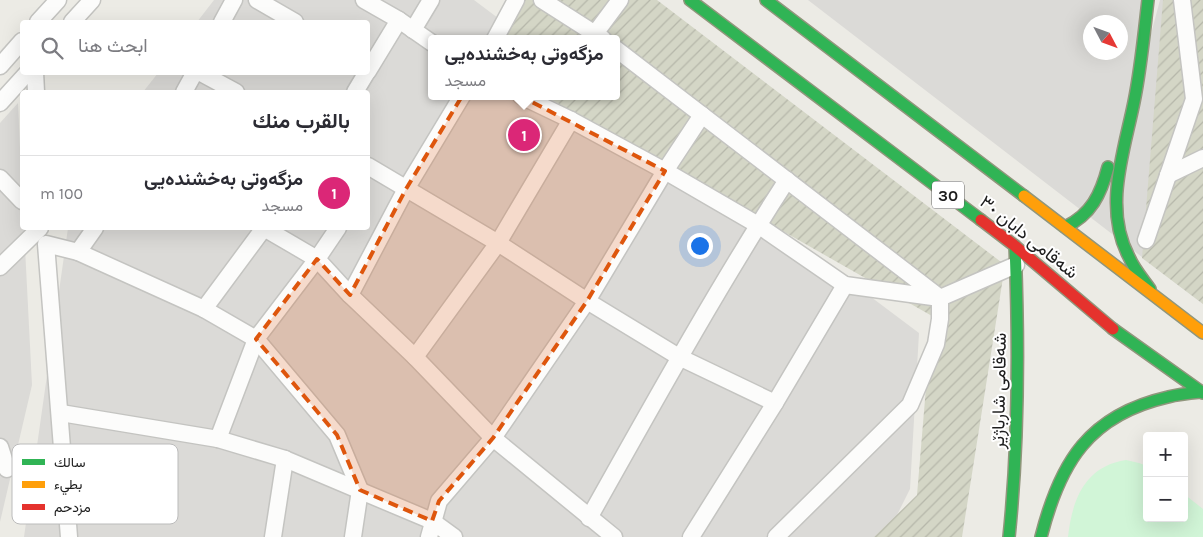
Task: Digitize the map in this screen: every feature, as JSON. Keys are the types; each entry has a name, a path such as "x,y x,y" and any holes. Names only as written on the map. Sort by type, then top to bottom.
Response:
{"main road":[{"name":"شەقامی دابان ٣٠","path":"690,0 1015,246 1109,326 1203,392"},
{"name":"شەقامی دابان ٣٠","path":"766,0 1203,333"},
{"path":"1148,0 1135,99 1117,186 1116,211 1122,243 1129,258 1156,298"},
{"path":"1065,227 1086,214 1099,198 1106,179 1117,125"},
{"name":"شەقامی شارباژێر","path":"1010,537 1018,407 1019,344 1015,246"},
{"path":"1041,537 1049,504 1058,482 1078,449 1090,435 1105,423 1141,404 1181,394 1203,392"}],"street":[{"path":"74,20 92,0"},
{"path":"223,20 234,0"},
{"path":"257,0 292,20"},
{"path":"364,0 400,20 428,40"},
{"path":"413,30 431,0"},
{"path":"497,35 516,0"},
{"path":"542,0 594,35"},
{"path":"598,35 620,0"},
{"path":"1146,240 1168,175 1198,105 1182,0"},
{"path":"40,20 56,1"},
{"path":"370,66 400,20"},
{"path":"1,64 20,43"},
{"path":"620,52 940,298"},
{"path":"0,102 25,75"},
{"path":"35,75 36,90"},
{"path":"185,90 194,75"},
{"path":"205,75 232,90"},
{"path":"355,90 364,75"},
{"path":"350,295 406,189 460,100"},
{"path":"541,101 571,120 665,171 758,225 845,285 940,298 1016,265"},
{"path":"429,537 439,501 492,438 587,301 665,171 702,115"},
{"path":"415,357 498,243 571,120"},
{"path":"1168,175 1203,158"},
{"path":"370,172 406,189 498,243 587,301 679,357 775,403"},
{"path":"0,178 20,199"},
{"path":"589,518 679,357 787,180"},
{"path":"0,267 38,230"},
{"path":"78,252 94,230"},
{"path":"204,309 263,230"},
{"path":"267,230 317,259 350,295 415,357 492,438 614,537"},
{"path":"218,439 256,339 337,230"},
{"path":"45,236 204,309 256,339 337,435 360,490 353,537"},
{"path":"45,236 62,444"},
{"path":"691,537 775,403 845,285"},
{"path":"776,537 910,405 936,344 940,319 940,298"},
{"path":"60,413 218,439 285,459 432,521 454,537"},
{"path":"0,447 8,469"},
{"path":"273,537 285,459"},
{"path":"69,524 70,537"}],"highlighted area":[{"path":"476,73 665,171 587,301 493,438 439,501 432,521 360,490 337,435 256,339 317,259 350,295 406,189"}],"shaded area":[{"path":"214,0 474,0 521,35 428,35 428,100 608,100 919,333 910,489 886,537 24,537 26,524 178,524 178,444 37,444 68,230 370,230 370,90 145,90 156,75 370,75 370,20 199,20"},
{"path":"521,0 657,0 1005,265 962,537 874,537 917,495 932,316 552,100 620,100 620,35 504,35"},
{"path":"808,0 1144,0 1138,83 1160,0 1203,0 1203,304"},
{"path":"1163,0 1203,0 1203,304 1142,258"},
{"path":"18,103 20,230 24,230 32,385 18,444 12,444 12,471 0,522 0,123"}],"green space":[{"path":"1126,460 1143,464 1143,522 1188,522 1188,497 1203,509 1203,537 1068,537 1073,510 1083,487 1100,469"}],"traffic: fast":[{"path":"690,0 981,220"},
{"path":"766,0 1024,196"},
{"path":"1148,0 1139,76 1118,180 1117,219 1121,238 1133,266 1150,289"},
{"path":"1065,227 1082,216 1094,203 1108,167"},
{"path":"1009,537 1015,464 1017,392 1015,246"},
{"path":"1113,329 1203,393"},
{"path":"1041,537 1058,486 1069,464 1098,429 1118,416 1141,405 1172,396 1202,392"}],"traffic: slow":[{"path":"1024,196 1203,333"}],"traffic: jam":[{"path":"981,220 1015,246 1113,329"}],"place":[{"name":"مزگەوتی بەخشندەیی","path":"524,135"}]}
